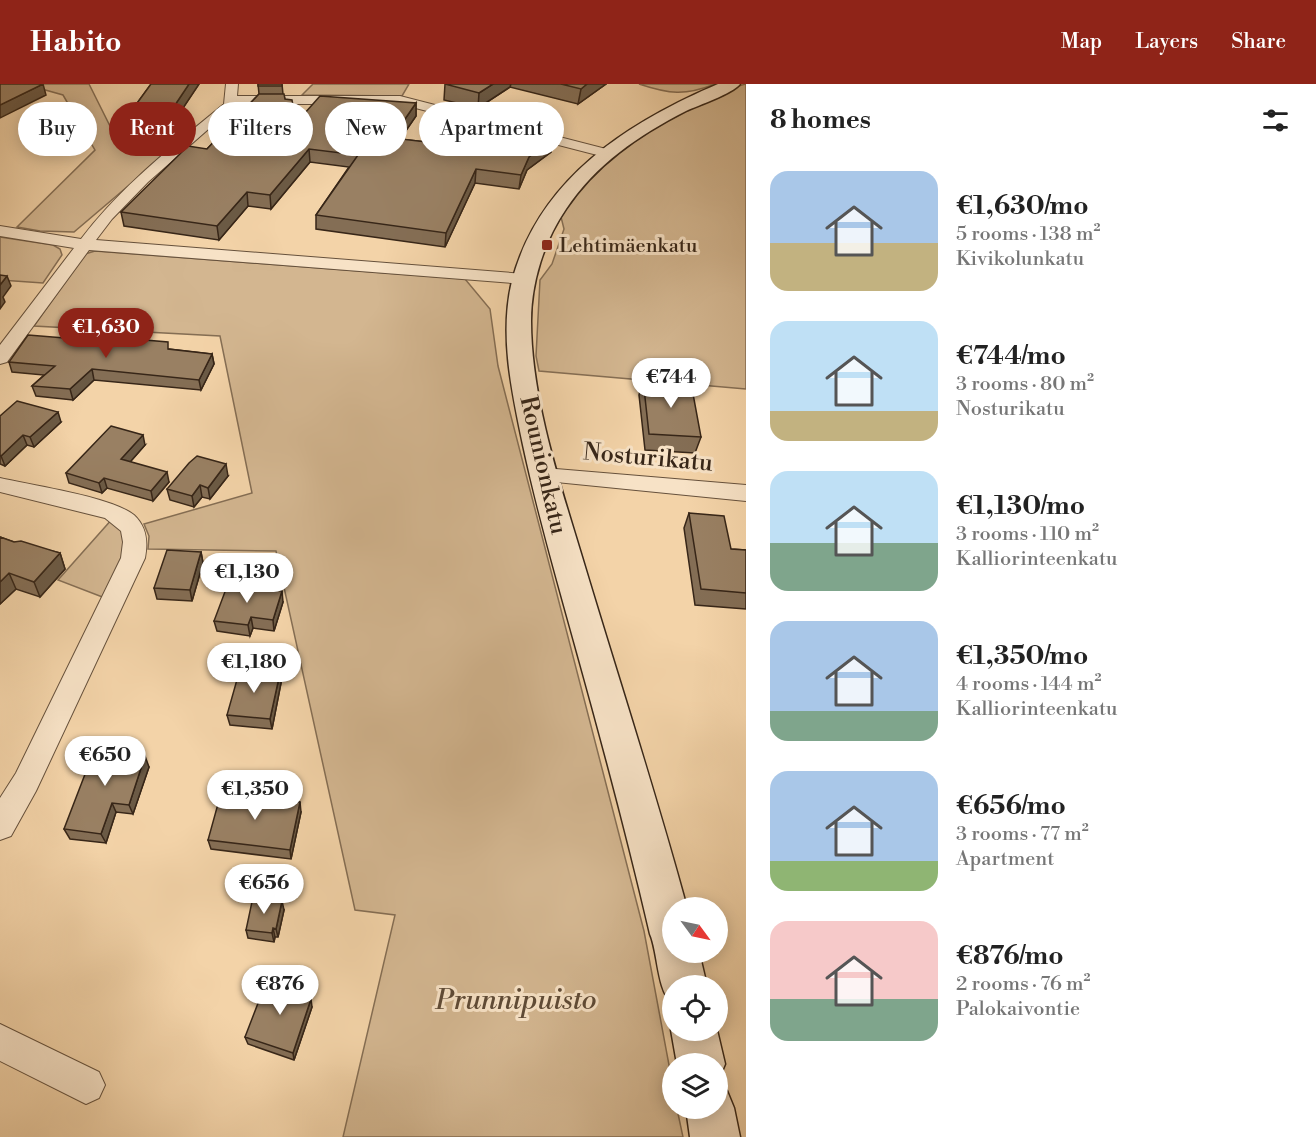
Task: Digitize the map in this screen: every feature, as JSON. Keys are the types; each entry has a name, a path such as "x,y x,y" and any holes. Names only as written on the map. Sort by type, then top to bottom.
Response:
{"main road":[{"name":"Rounionkatu","path":"663,897 648,835 550,504 524,382 519,307 536,246 556,208 580,175 637,130 732,84"},
{"path":"712,1119 715,1137"}],"street":[{"path":"0,358 82,244 143,179 230,105 232,84"},
{"path":"231,100 400,100 605,153"},
{"path":"0,231 82,244 525,279"},
{"name":"Nosturikatu","path":"544,475 746,493"},
{"path":"0,484 112,512 125,519 134,531 137,543 133,558 26,782 0,826"},
{"path":"0,1042 86,1085"}],"green space":[{"path":"24,84 89,84 109,124 109,156 163,156 74,232 40,231 17,227 89,156 97,156 97,102 67,102 63,95"},
{"path":"313,84 409,84 402,96 302,95"},
{"path":"639,84 715,84 686,92 668,92"},
{"path":"746,84 746,389 539,371 536,356 540,280 552,264 564,229 561,217 575,197 606,164 642,136 735,87"},
{"path":"0,237 53,245 60,249 62,255 43,283 0,280"},
{"name":"Prunnipuisto","path":"95,251 465,279 490,309 498,366 644,931 662,1027 662,1041 665,1041 667,1053 662,1053 662,1119 679,1119 683,1137 343,1137 395,915 355,910 276,551 148,549 149,536 144,524 252,493 220,336 34,326 85,254"},
{"path":"113,518 123,525 128,548 105,598 58,580"}],"building":[{"path":"0,84 43,84 0,105"},
{"path":"151,84 189,84 177,102 138,102"},
{"path":"258,84 282,84 282,86 258,86"},
{"path":"445,84 493,84 479,93"},
{"path":"561,84 587,84 581,89"},
{"path":"259,94 284,94 285,99 292,102 251,102"},
{"path":"320,96 402,102 325,102 325,151 313,149 313,104"},
{"path":"407,102 416,103 407,116"},
{"path":"407,140 419,141 419,156 530,156 521,175 476,169 446,233 316,215 357,156 407,156"},
{"path":"196,147 207,149 208,156 303,156 270,195 247,192 217,226 121,212 178,156 196,156"},
{"path":"0,275 7,276 0,285"},
{"path":"28,335 77,339 98,336 168,342 168,349 212,354 199,380 92,369 70,389 32,386 55,366 9,362"},
{"path":"643,379 691,383 701,437 649,434"},
{"path":"17,401 58,412 30,437 23,435 1,456 0,416"},
{"path":"111,426 143,435 121,459 167,472 151,491 104,478 99,483 66,473"},
{"path":"197,456 226,464 208,488 200,485 192,496 167,489 189,463"},
{"path":"689,513 724,516 731,549 746,550 746,593 701,589"},
{"path":"0,537 60,553 34,582 9,573 0,582"},
{"path":"167,550 201,552 190,590 154,588"},
{"path":"229,581 282,591 273,620 251,617 248,625 214,621"},
{"path":"240,669 280,673 270,719 227,715"},
{"path":"97,743 135,747 133,755 145,756 129,805 112,803 101,834 64,829"},
{"path":"221,793 300,802 290,850 208,840"},
{"path":"253,897 282,901 276,929 273,928 272,933 246,930"},
{"path":"282,978 304,985 300,996 311,999 293,1053 245,1037 265,985 278,989"}],"place":[{"name":"Lehtimäenkatu","path":"547,245"}]}
